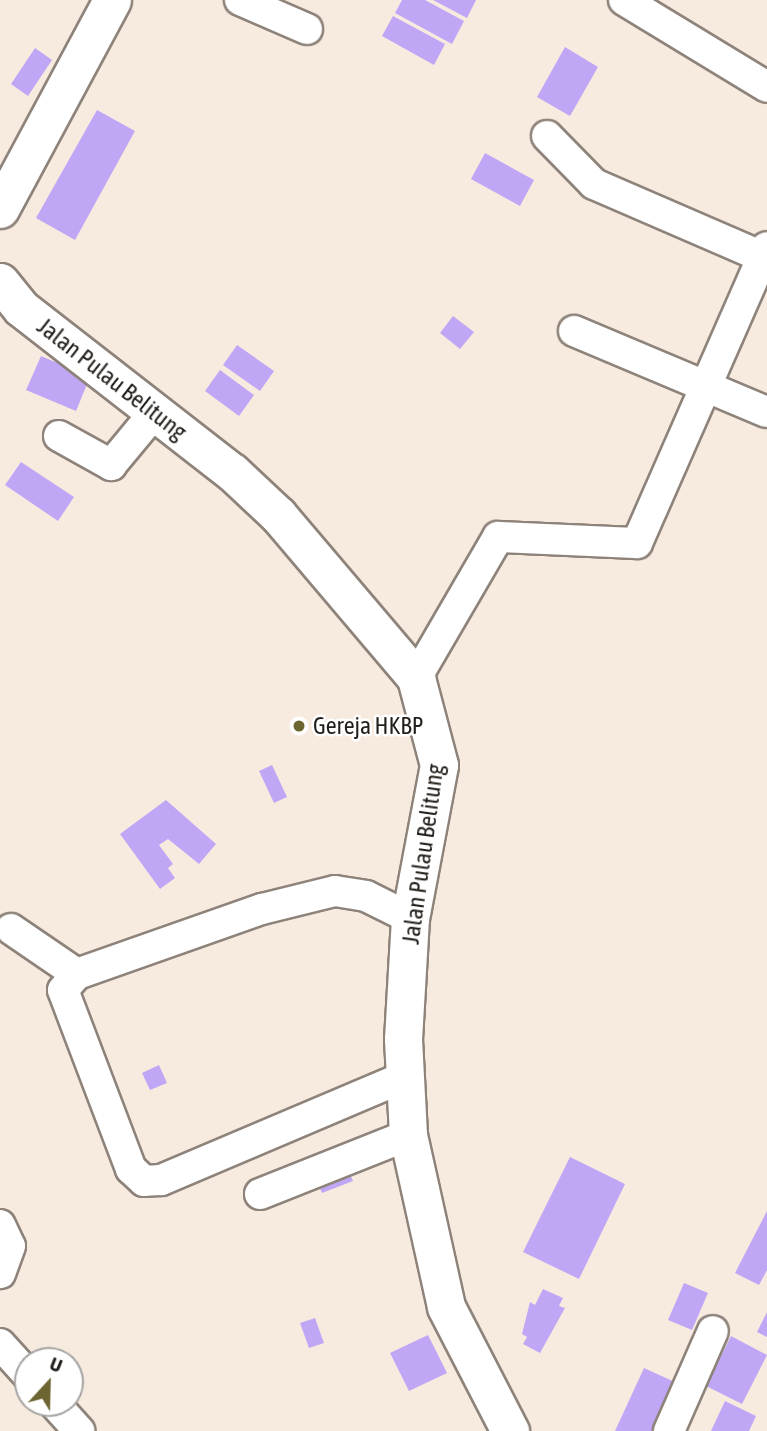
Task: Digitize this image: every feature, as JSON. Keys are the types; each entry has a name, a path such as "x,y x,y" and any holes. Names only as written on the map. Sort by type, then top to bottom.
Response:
{"street":[{"path":"4,189 112,0"},
{"path":"240,0 307,29"},
{"path":"624,0 767,87"},
{"path":"415,678 498,537 637,543 765,252 594,184 547,136"},
{"name":"Jalan Pulau Belitung","path":"7,299 140,432 278,515 415,678 439,765 411,918 404,1077 408,1135 446,1307 510,1431"},
{"path":"574,331 767,412"},
{"path":"59,436 111,465 140,432"},
{"path":"404,1077 161,1180 144,1181 131,1169 63,990 77,974 262,909 335,891 366,896 411,918"},
{"path":"11,929 77,974"},
{"path":"260,1194 408,1135"},
{"path":"0,1225 10,1246 0,1273"},
{"path":"669,1431 713,1331"},
{"path":"0,1344 14,1360"},
{"path":"57,1417 79,1431"}],"building":[{"path":"402,0 425,0 464,21 452,44 395,13"},
{"path":"433,0 476,0 467,18"},
{"path":"393,16 445,44 434,65 382,36"},
{"path":"565,47 598,67 570,116 537,97"},
{"path":"35,48 52,60 28,96 11,84"},
{"path":"97,110 135,131 75,240 36,218"},
{"path":"485,153 534,180 520,206 471,179"},
{"path":"453,316 474,332 460,349 440,333"},
{"path":"237,345 274,371 260,391 223,365"},
{"path":"41,356 55,362 57,357 90,377 76,411 26,390"},
{"path":"220,370 254,395 239,416 205,391"},
{"path":"21,462 74,497 58,521 5,485"},
{"path":"272,765 287,797 274,803 259,771"},
{"path":"166,800 216,844 199,864 168,839 159,845 173,864 168,868 175,878 160,889 120,834"},
{"path":"159,1065 167,1083 150,1090 142,1073"},
{"path":"570,1157 625,1184 579,1279 523,1252"},
{"path":"346,1165 353,1181 322,1193 315,1177"},
{"path":"767,1211 767,1270 759,1285 735,1273"},
{"path":"684,1283 708,1293 692,1330 668,1320"},
{"path":"543,1289 563,1298 559,1306 565,1308 540,1353 523,1344 527,1337 522,1334 530,1302 535,1305"},
{"path":"767,1312 767,1337 757,1332"},
{"path":"315,1318 324,1343 309,1348 300,1323"},
{"path":"428,1335 447,1373 409,1391 390,1353"},
{"path":"731,1336 767,1355 742,1404 706,1386"},
{"path":"644,1368 677,1383 655,1431 615,1431"},
{"path":"725,1401 756,1416 749,1431 711,1431"}],"place":[{"name":"Gereja HKBP","path":"299,726"}]}
